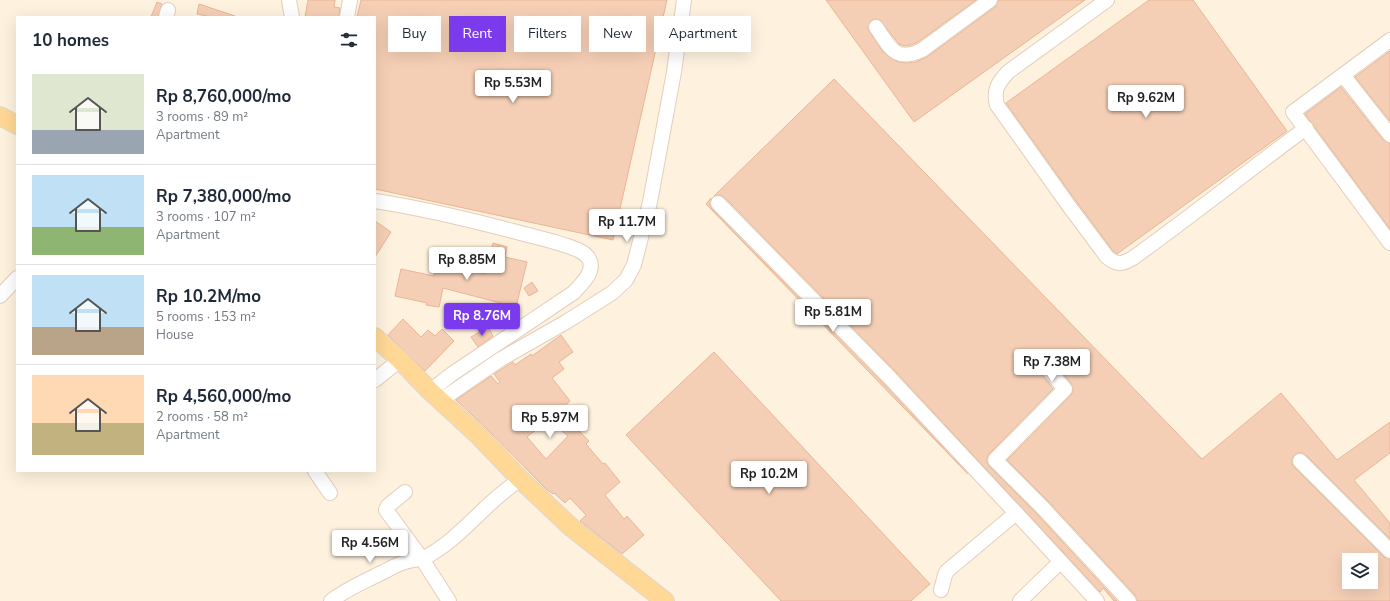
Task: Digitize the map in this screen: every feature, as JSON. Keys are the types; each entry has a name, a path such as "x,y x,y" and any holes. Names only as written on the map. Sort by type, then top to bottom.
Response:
{"main road":[{"path":"0,116 16,124"},
{"path":"376,338 480,437 520,479 572,528 665,601"}],"street":[{"path":"289,0 292,16"},
{"path":"347,16 350,0"},
{"path":"436,396 566,322 612,293 620,287 629,276 639,249 664,132 684,0"},
{"path":"876,27 891,47 899,54 912,55 922,50 990,0"},
{"path":"1106,0 1008,72 999,82 996,99 997,105 1069,206 1107,257 1113,261 1124,263 1133,258 1306,128"},
{"path":"1390,40 1293,112 1390,243"},
{"path":"1343,75 1390,135"},
{"path":"376,201 481,223 541,238 578,250 585,254 590,260 591,268 588,275 573,293 452,374 436,396"},
{"path":"718,203 890,378 1097,601"},
{"path":"0,296 16,279"},
{"path":"1038,358 1065,389 994,460 1042,507 1128,601"},
{"path":"376,379 400,360"},
{"path":"1300,461 1390,551"},
{"path":"317,472 330,493"},
{"path":"331,601 356,584 376,576 400,563 411,559 422,559 433,553 461,532 495,499 520,479"},
{"path":"405,492 388,506 386,510 422,559 449,601"},
{"path":"941,590 945,575 948,571 1016,513"},
{"path":"1020,601 1060,562"}],"building":[{"path":"308,0 335,0 334,7 340,8 339,16 305,16"},
{"path":"361,0 667,0 663,16 654,16 654,52 655,52 613,240 376,189 376,16 357,16"},
{"path":"826,0 976,0 918,42 911,45 905,46 899,44 880,20 871,20 868,27 869,31 883,52 895,61 906,63 916,62 927,57 995,7 998,0 1085,0 914,122"},
{"path":"1149,0 1193,0 1287,131 1117,254 1113,251 1076,201 1006,103"},
{"path":"157,2 162,4 158,16 151,16"},
{"path":"199,4 235,16 206,16 197,14"},
{"path":"1390,51 1390,121 1355,77"},
{"path":"834,79 1202,459 1281,393 1337,460 1390,422 1390,453 1354,480 1390,523 1390,539 1306,455 1297,453 1292,459 1292,464 1384,557 1390,559 1390,601 1137,601 1135,595 1048,501 1007,460 1071,395 1073,391 1071,383 1044,352 1036,350 1030,355 1030,360 1053,389 989,454 987,457 987,462 989,466 1036,513 1117,601 1114,601 1103,588 1100,592 896,372 724,197 720,195 714,196"},
{"path":"1341,87 1383,140 1390,143 1390,229 1305,114"},
{"path":"711,198 710,205 712,209 884,384 968,474 706,204"},
{"path":"376,222 391,232 376,255"},
{"path":"493,243 507,247 505,257 527,262 516,307 443,288 439,307 426,305 427,303 395,296 401,269 434,276 437,263 485,274"},
{"path":"532,282 538,291 529,296 524,288"},
{"path":"403,319 421,337 428,330 435,336 442,329 454,341 425,371 388,335"},
{"path":"488,327 493,336 478,347 471,337"},
{"path":"561,335 573,352 559,362 564,369 552,378 570,401 560,410 575,424 574,426 589,441 586,444 603,464 605,463 620,482 605,495 624,519 627,516 644,535 622,554 580,521 586,515 570,498 565,503 554,493 553,494 546,489 456,400 491,376 498,384 500,382 494,374 513,362 515,365 531,354 532,356","holes":["546,422 552,427 555,425 568,436 546,459 527,437"]},
{"path":"714,352 930,584 911,601 781,601 626,435"}]}
